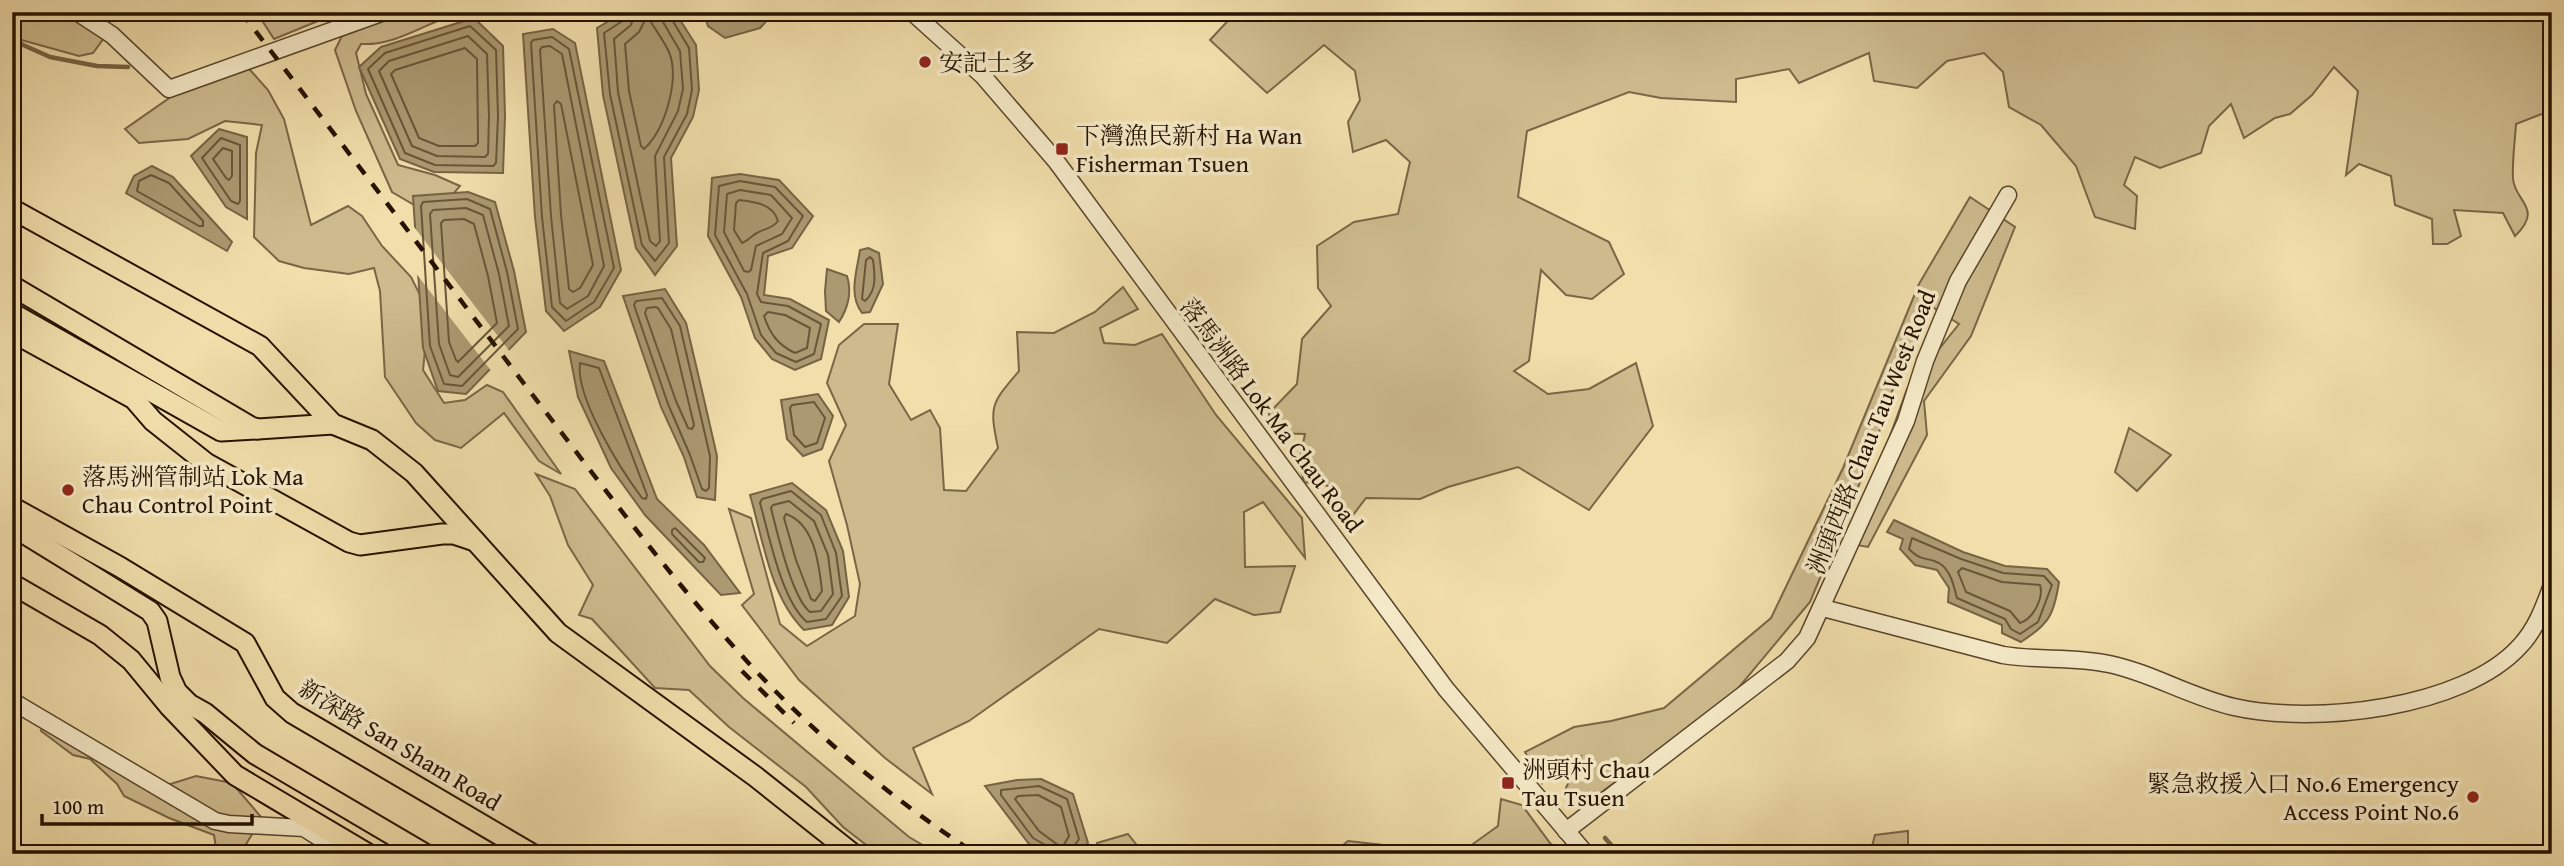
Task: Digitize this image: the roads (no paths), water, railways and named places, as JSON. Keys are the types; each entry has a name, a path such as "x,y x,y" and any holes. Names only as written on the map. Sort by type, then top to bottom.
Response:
{"main road":[{"path":"12,209 260,346 333,424 372,440 414,473 558,633 756,778 853,854"},
{"path":"12,286 258,429"},
{"path":"12,313 221,431 333,424"},
{"path":"12,332 134,399 153,421 206,463 349,542 360,545 442,534 454,534 475,541"},
{"name":"新深路 San Sham Road","path":"12,507 120,567 245,643 275,698 292,713 533,854"},
{"path":"12,526 150,611 156,621 170,677 177,692 190,704 255,754 425,854"},
{"path":"12,584 100,635 131,660 169,706 235,775 368,854"}],"street":[{"path":"77,12 112,35 169,89 384,12"},
{"name":"落馬洲路 Lok Ma Chau Road","path":"912,12 983,76 1049,152 1446,689 1586,854"},
{"name":"洲頭西路 Chau Tau West Road","path":"1566,831 1787,661 1807,638 1906,421 1926,361 1958,281 2008,195"},
{"path":"1823,607 2003,655 2034,659 2079,659 2110,664 2186,693 2235,707 2313,715 2345,713 2404,702 2482,676 2510,657 2526,639 2542,612 2552,585"},
{"path":"12,701 215,821 304,828 345,854"}],"water":[{"path":"624,12 675,12 696,45 699,90 693,117 671,158 677,246 655,275 636,248 603,95 597,28"},
{"path":"703,12 775,12 760,28 725,38 708,26"},
{"path":"474,18 503,46 503,173 434,172 400,159 359,67 381,47"},
{"path":"553,29 575,43 621,270 600,307 564,331 546,311 535,217 523,34"},
{"path":"219,129 247,137 247,219 226,207 191,156"},
{"path":"152,166 173,177 232,242 227,251 126,193 134,176"},
{"path":"740,174 779,180 813,216 792,248 768,256 764,295 790,299 829,320 821,359 795,370 772,359 755,338 741,297 708,236 712,178"},
{"path":"468,192 495,202 514,271 526,332 466,394 438,391 423,348 413,196"},
{"path":"868,248 879,253 883,284 870,312 862,313 854,291 860,250"},
{"path":"827,269 847,276 848,300 839,322 826,311"},
{"path":"665,289 686,323 717,456 715,500 697,497 684,457 661,407 623,296"},
{"path":"569,351 604,361 657,499 704,545 740,593 721,595 645,515 611,468 578,397"},
{"path":"818,394 833,416 822,449 803,456 787,439 781,400"},
{"path":"792,483 826,510 843,551 849,597 832,625 804,630 783,601 769,567 750,495"},
{"path":"1894,520 1963,552 2005,566 2047,569 2059,582 2049,618 2021,642 2002,633 2002,625 1948,602 1949,588 1937,570 1915,565 1900,549 1903,539 1887,532"},
{"path":"1041,779 1073,794 1088,843 1076,854 1048,854 1029,844 985,786"}],"waterway":[{"path":"12,40 50,57 97,66 128,67"},
{"path":"1605,838 1619,854"}],"railway":[{"path":"241,12 605,489 715,625 770,686 825,738 883,787 976,854"},
{"path":"742,671 794,723"}],"place":[{"name":"安記士多","path":"925,62"},
{"name":"下灣漁民新村 Ha Wan Fisherman Tsuen","path":"1062,149"},
{"name":"落馬洲管制站 Lok Ma Chau Control Point","path":"68,490"},
{"name":"洲頭村 Chau Tau Tsuen","path":"1508,783"},
{"name":"緊急救援入口 No.6 Emergency Access Point No.6","path":"2473,797"}]}
